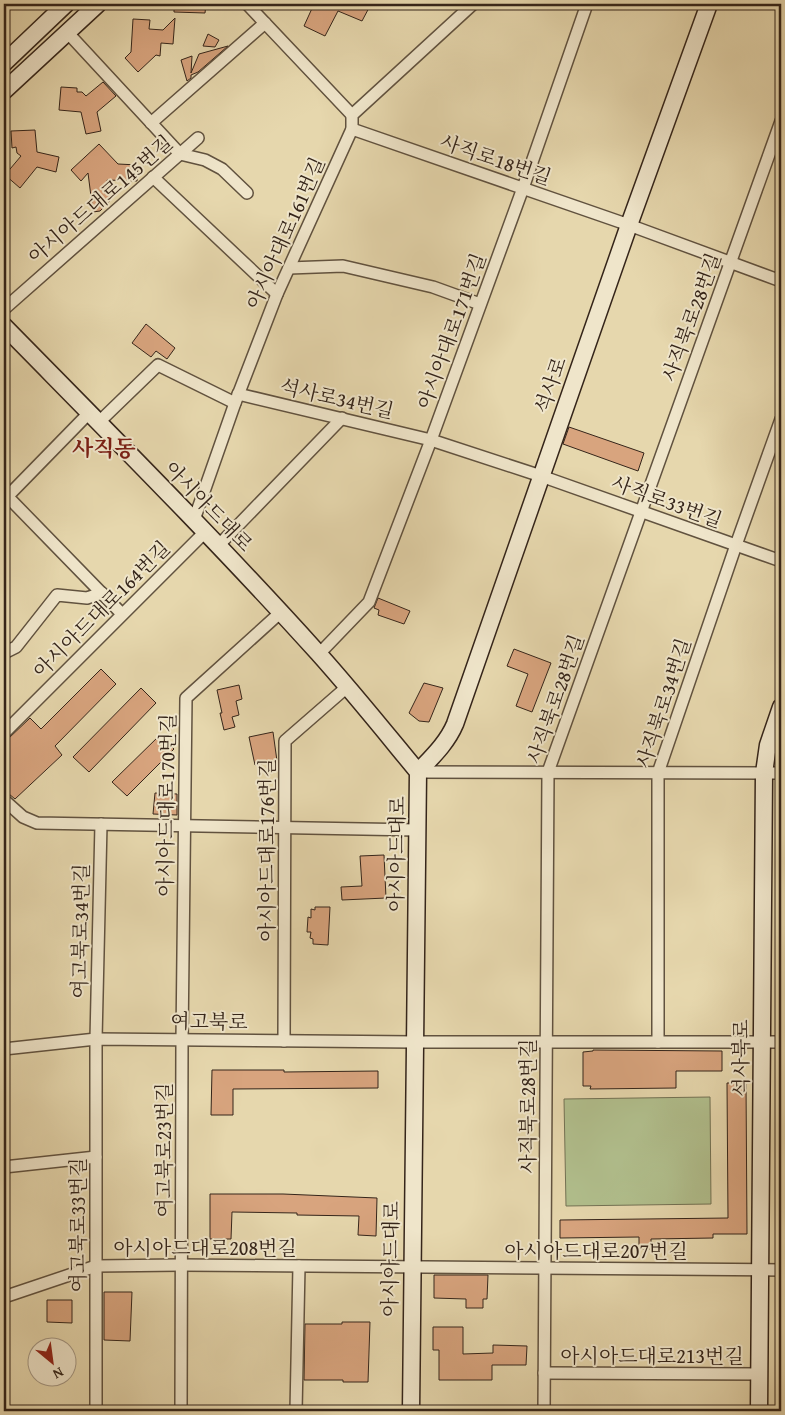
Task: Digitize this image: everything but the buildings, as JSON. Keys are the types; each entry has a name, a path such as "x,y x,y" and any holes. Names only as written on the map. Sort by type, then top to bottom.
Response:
{"main road":[{"path":"4,63 66,4"},
{"path":"4,91 98,4"},
{"name":"석사로","path":"418,772 440,749 451,734 455,724 629,225 709,4"},
{"name":"아시아드대로","path":"4,326 281,612 319,654 418,772 411,1267 411,1411"},
{"name":"석사북로","path":"759,1411 764,773 768,745 781,707"}],"street":[{"path":"247,4 352,115 473,4"},
{"name":"아시아대로171번길","path":"319,654 369,602 431,440 523,188 587,4"},
{"path":"151,123 265,23"},
{"path":"67,32 180,154 204,160 222,169 247,193"},
{"name":"아시아대로161번길","path":"199,526 237,398 277,294 352,129 352,115"},
{"name":"사직북로28번길","path":"544,1411 548,772 781,121"},
{"name":"사직로18번길","path":"352,129 629,225 781,281"},
{"name":"아시아드대로145번길","path":"4,309 198,138"},
{"path":"153,177 277,294"},
{"path":"289,268 343,266 433,287 480,304"},
{"name":"석사로34번길","path":"94,418 158,365 237,398 342,418 431,440 541,476"},
{"path":"94,418 6,498 122,614"},
{"path":"218,546 342,418"},
{"name":"사직북로34번길","path":"658,1042 658,773 781,419"},
{"name":"사직로33번길","path":"541,476 781,561"},
{"name":"아시아드대로164번길","path":"4,734 122,614 199,526"},
{"path":"4,653 16,647 57,595 87,598 102,594"},
{"name":"아시아드대로170번길","path":"182,1040 186,698 281,612"},
{"name":"아시아드대로176번길","path":"284,1041 285,741 347,687"},
{"path":"418,772 781,774"},
{"path":"4,800 22,817 37,823 417,830"},
{"name":"여고북로34번길","path":"96,1039 101,824"},
{"name":"여고북로","path":"4,1049 96,1039 414,1042 781,1042"},
{"name":"여고북로33번길","path":"96,1039 96,1411"},
{"name":"여고북로23번길","path":"181,1411 182,1040"},
{"path":"4,1168 96,1156"},
{"name":"아시아드대로208번길","path":"4,1297 96,1266 411,1267"},
{"path":"296,1411 298,1266"},
{"name":"아시아드대로207번길","path":"411,1267 781,1270"},
{"name":"아시아드대로213번길","path":"544,1373 759,1374"}],"green space":[{"path":"710,1097 711,1204 566,1206 564,1099"}],"district":[{"name":"사직동","path":"104,448"}]}
